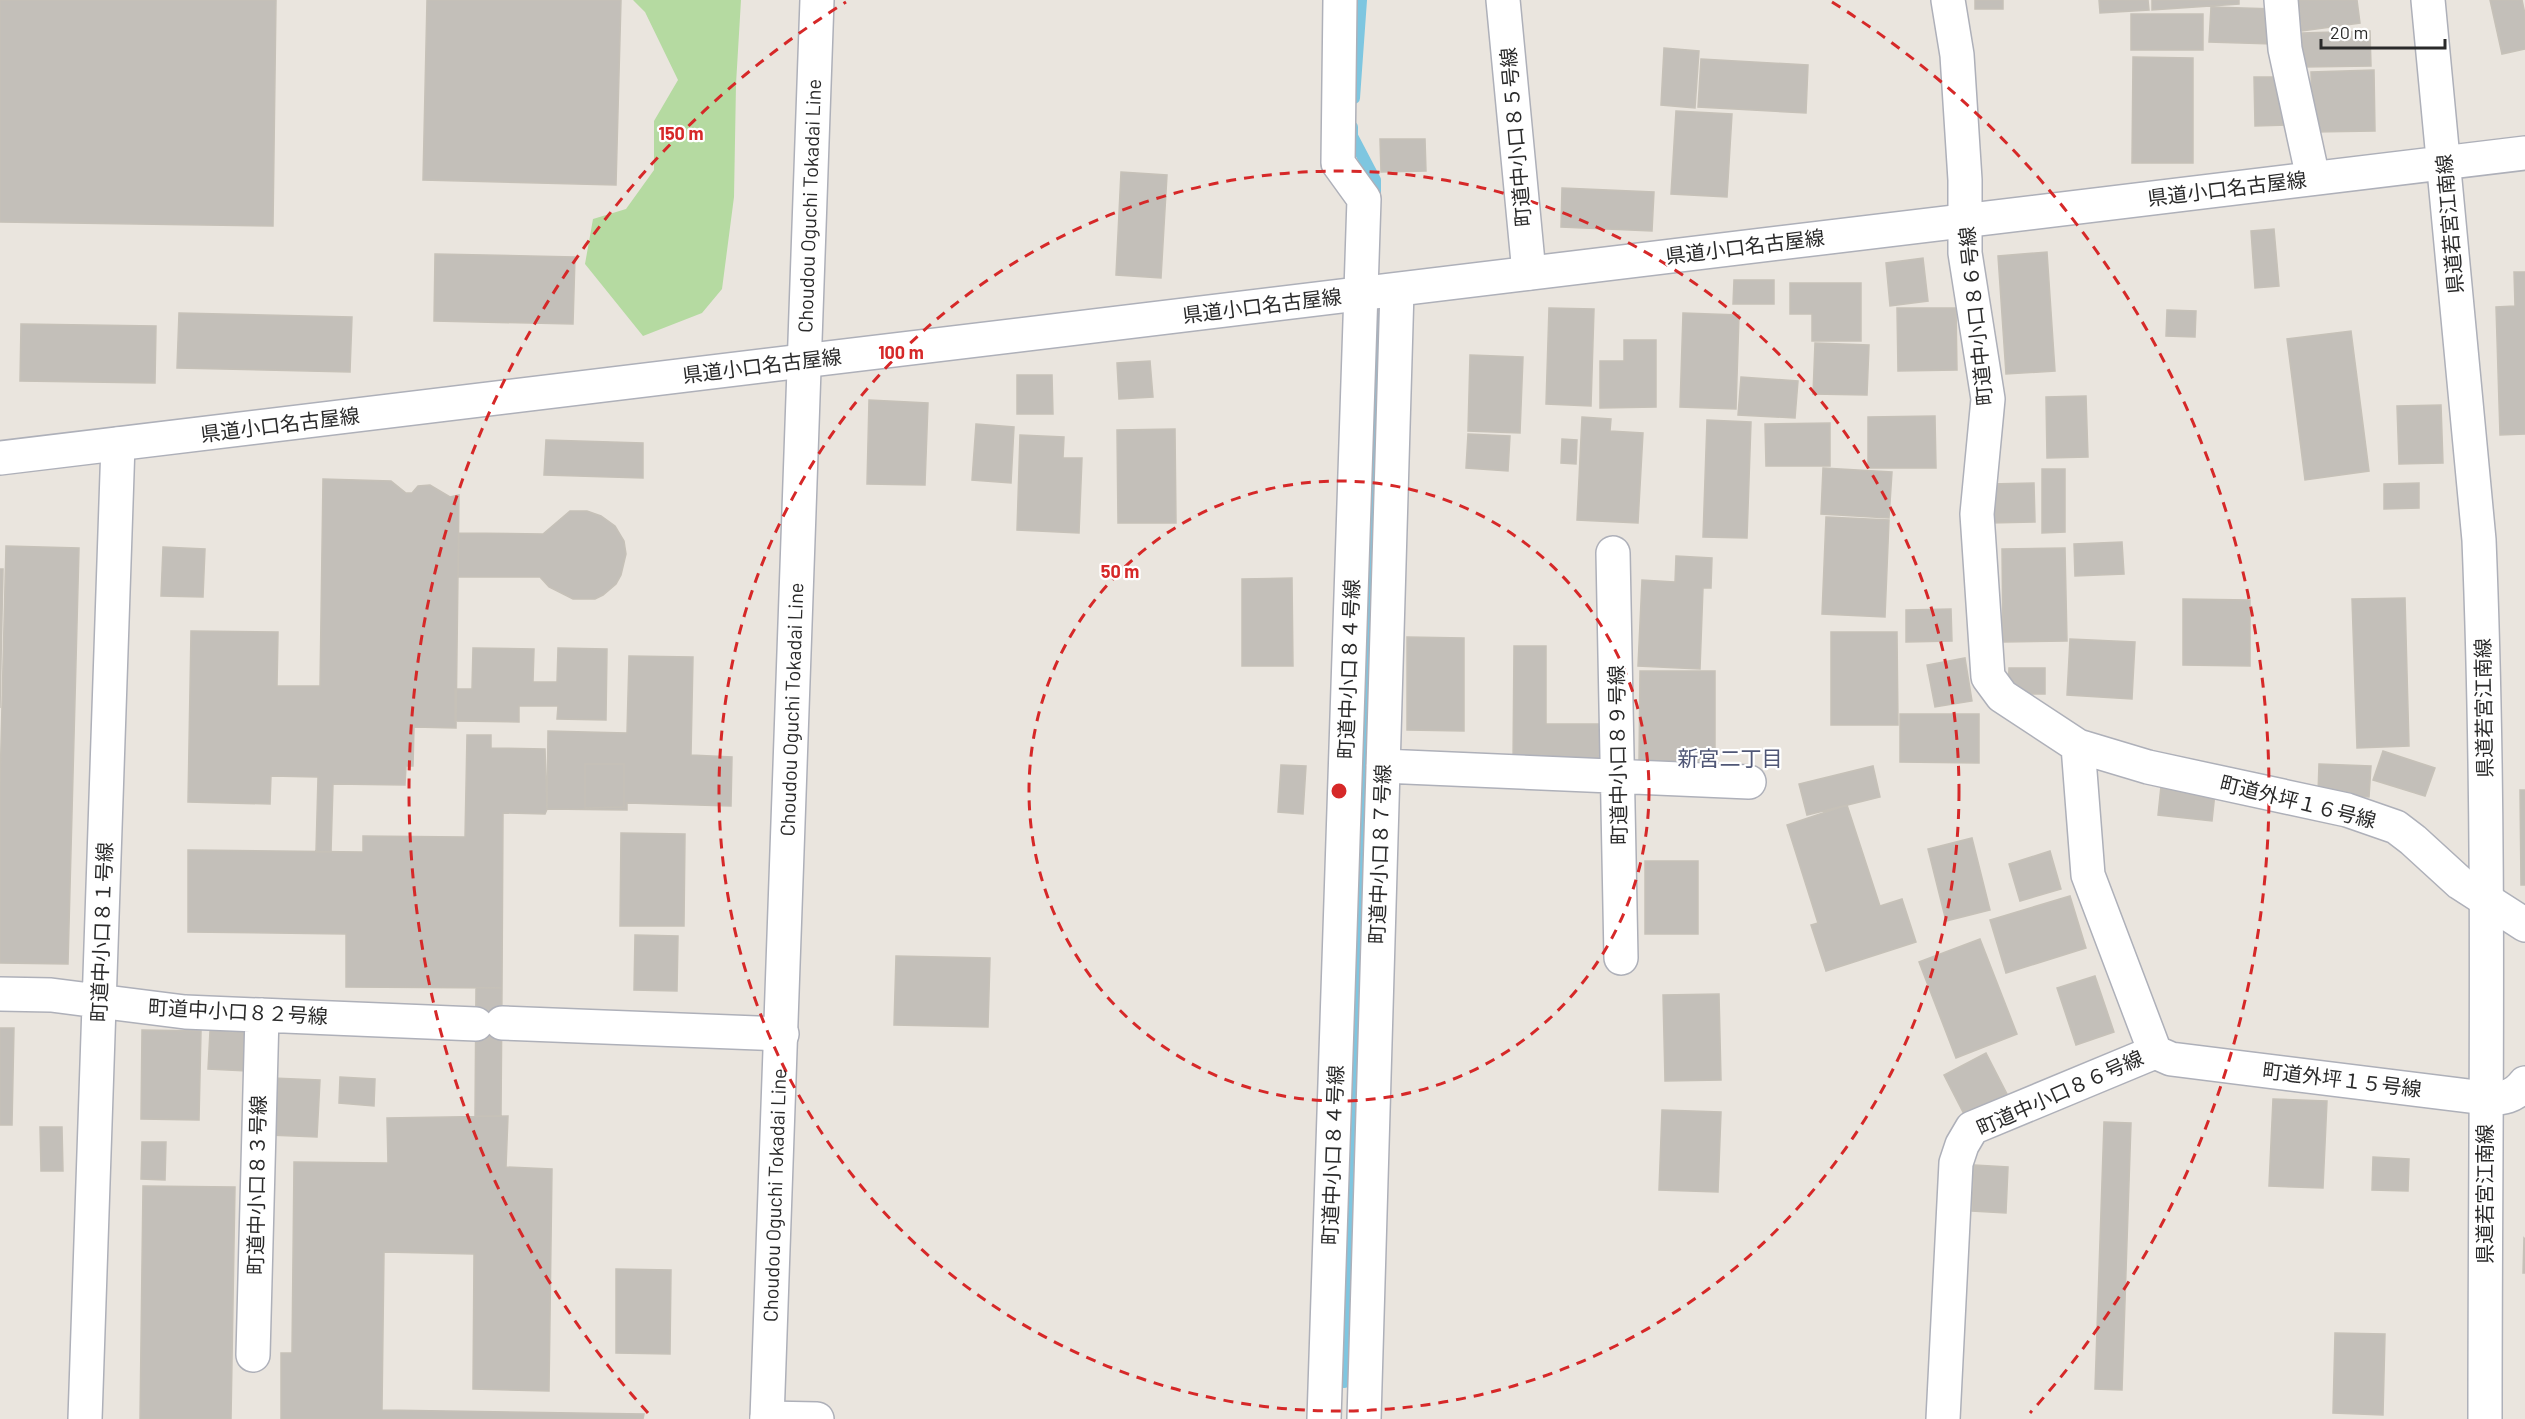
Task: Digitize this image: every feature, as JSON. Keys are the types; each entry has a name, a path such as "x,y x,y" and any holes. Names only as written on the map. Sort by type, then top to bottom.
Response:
{"street":[{"name":"Choudou Oguchi Tokadai Line","path":"767,1418 817,0"},
{"name":"町道中小口８４号線","path":"1324,1419 1364,199 1338,163 1340,0"},
{"name":"町道中小口８５号線","path":"1503,0 1529,273"},
{"name":"町道中小口８６号線","path":"1943,1419 1956,1163 1962,1145 1972,1128 2155,1052 2088,875 2078,746 2002,696 1988,676 1977,514 1988,399 1965,253 1965,180 1957,55 1948,0"},
{"path":"2281,0 2285,49 2313,178"},
{"name":"県道若宮江南線","path":"2428,0 2479,540 2486,721 2486,1419"},
{"name":"県道小口名古屋線","path":"0,459 2525,153"},
{"name":"町道中小口８７号線","path":"1364,1419 1397,290"},
{"name":"町道中小口８１号線","path":"85,1419 118,444"},
{"name":"町道中小口８９号線","path":"1613,553 1621,958"},
{"name":"町道外坪１６号線","path":"2078,746 2148,767 2347,810 2396,827 2414,840 2460,883 2525,925"},
{"path":"1383,766 1749,782"},
{"name":"町道中小口８２号線","path":"0,993 51,995 185,1012 782,1034"},
{"name":"町道中小口８３号線","path":"253,1355 262,1015"},
{"name":"町道外坪１５号線","path":"2155,1052 2171,1059 2485,1098 2503,1099 2518,1092 2525,1083"},
{"path":"767,1418 818,1419"}],"green space":[{"path":"633,0 741,0 736,84 734,197 722,289 702,313 643,336 585,264 593,219 626,209 654,170 654,121 678,80 645,12"}],"building":[{"path":"0,0 276,0 273,226 0,222"},
{"path":"427,0 621,0 616,185 423,180"},
{"path":"1975,0 2003,0 2003,9 1975,9"},
{"path":"2099,0 2148,0 2149,10 2100,13"},
{"path":"2152,0 2239,0 2239,4 2152,10"},
{"path":"2298,0 2357,0 2360,23 2302,31"},
{"path":"2490,0 2522,0 2525,14 2525,49 2502,54"},
{"path":"2211,7 2275,9 2273,44 2209,42"},
{"path":"2131,14 2203,14 2203,50 2131,50"},
{"path":"2370,31 2371,66 2303,67 2302,33"},
{"path":"1664,48 1699,51 1695,108 1661,105"},
{"path":"2133,57 2193,58 2193,163 2132,163"},
{"path":"1701,59 1808,65 1806,113 1698,107"},
{"path":"2374,70 2375,131 2313,132 2311,72"},
{"path":"2254,77 2289,77 2290,125 2255,126"},
{"path":"1676,111 1732,114 1727,197 1671,194"},
{"path":"1380,139 1425,139 1426,171 1381,172"},
{"path":"1121,172 1167,175 1161,278 1116,275"},
{"path":"1562,188 1654,192 1652,231 1561,227"},
{"path":"2274,229 2279,286 2255,288 2251,231"},
{"path":"2047,252 2055,371 2006,374 1998,256"},
{"path":"435,254 575,257 573,324 434,321"},
{"path":"1923,258 1928,301 1890,306 1886,263"},
{"path":"2514,272 2525,272 2525,434 2500,435 2496,307 2515,306"},
{"path":"1734,280 1774,280 1774,304 1733,304"},
{"path":"1790,283 1861,283 1861,341 1812,341 1812,314 1790,314"},
{"path":"1549,308 1594,309 1591,406 1546,404"},
{"path":"1897,308 1956,308 1957,370 1898,371"},
{"path":"2167,310 2196,311 2195,337 2166,336"},
{"path":"179,313 352,317 350,372 177,368"},
{"path":"1683,313 1739,315 1736,409 1680,407"},
{"path":"21,324 156,326 155,383 20,381"},
{"path":"2351,331 2369,471 2305,480 2287,339"},
{"path":"1624,340 1656,340 1656,407 1600,408 1600,361 1624,361"},
{"path":"1815,343 1869,345 1867,395 1813,394"},
{"path":"1470,355 1523,357 1520,433 1468,431"},
{"path":"1150,361 1153,397 1119,399 1117,363"},
{"path":"1017,375 1052,375 1053,414 1017,414"},
{"path":"1741,377 1798,381 1795,418 1738,415"},
{"path":"2086,396 2088,457 2047,458 2046,397"},
{"path":"869,400 928,403 925,485 867,484"},
{"path":"2441,405 2443,463 2399,464 2397,406"},
{"path":"1935,416 1936,468 1868,468 1868,417"},
{"path":"1582,417 1611,419 1610,431 1643,433 1638,523 1577,520"},
{"path":"1707,420 1751,422 1747,538 1703,537"},
{"path":"1830,423 1830,466 1766,466 1765,424"},
{"path":"976,424 1014,427 1011,483 972,480"},
{"path":"1175,429 1176,523 1118,523 1117,430"},
{"path":"1468,434 1510,436 1508,471 1466,468"},
{"path":"1020,435 1064,437 1063,458 1082,458 1079,533 1017,530"},
{"path":"1562,439 1577,440 1576,464 1561,463"},
{"path":"546,440 643,443 643,478 544,475"},
{"path":"1823,468 1892,472 1889,518 1821,514"},
{"path":"2042,469 2065,469 2065,532 2042,533"},
{"path":"323,479 391,481 406,493 412,493 418,486 430,485 450,497 459,495 456,728 414,727 413,766 406,766 405,785 333,784 331,852 316,852 318,777 271,776 270,804 188,802 191,631 278,632 277,686 320,686"},
{"path":"2034,483 2035,522 1990,523 1990,484"},
{"path":"2419,483 2419,508 2384,509 2384,484"},
{"path":"570,511 587,511 601,516 615,526 624,541 626,554 621,575 616,584 603,595 595,599 573,599 549,587 540,577 458,577 459,533 543,534"},
{"path":"1826,517 1889,520 1885,617 1822,614"},
{"path":"2122,542 2124,574 2075,576 2074,544"},
{"path":"6,546 79,548 68,964 0,963 0,785"},
{"path":"163,547 205,549 203,597 161,596"},
{"path":"2065,548 2067,641 2003,642 2002,549"},
{"path":"1676,556 1712,558 1711,588 1703,588 1700,669 1638,666 1642,580 1675,582"},
{"path":"0,569 3,569 0,708"},
{"path":"1292,578 1293,666 1242,666 1242,579"},
{"path":"2405,598 2409,746 2357,748 2352,599"},
{"path":"2183,599 2250,600 2250,666 2183,665"},
{"path":"1951,609 1952,641 1906,642 1906,610"},
{"path":"1831,632 1897,632 1898,725 1831,725"},
{"path":"1407,637 1464,638 1464,731 1407,730"},
{"path":"2070,639 2135,642 2132,699 2067,695"},
{"path":"1514,646 1546,646 1546,724 1610,724 1610,766 1513,766"},
{"path":"473,648 534,649 533,682 557,682 558,648 607,649 606,720 557,719 558,706 519,706 519,722 455,721 455,689 472,689"},
{"path":"629,656 693,657 691,755 732,757 731,806 627,803 627,810 547,809 548,731 627,733"},
{"path":"1965,658 1972,701 1935,707 1927,665"},
{"path":"2009,668 2045,668 2045,694 2008,694"},
{"path":"1640,671 1715,671 1715,762 1639,762"},
{"path":"1900,714 1979,714 1979,763 1900,762"},
{"path":"467,735 491,735 491,748 545,749 547,809 545,814 503,813 502,988 346,987 346,934 188,932 188,850 363,852 363,836 465,837"},
{"path":"2383,751 2435,768 2425,796 2373,780"},
{"path":"585,764 624,764 624,807 585,808"},
{"path":"2319,764 2371,766 2369,797 2318,794"},
{"path":"1281,765 1306,766 1303,814 1278,812"},
{"path":"1873,766 1880,797 1807,815 1799,784"},
{"path":"2161,786 2215,793 2212,821 2158,815"},
{"path":"2520,790 2525,790 2525,885 2521,885"},
{"path":"1847,805 1880,906 1902,899 1916,942 1826,971 1811,925 1818,923 1787,825"},
{"path":"621,833 685,834 684,926 620,926"},
{"path":"1972,838 1990,910 1946,921 1928,849"},
{"path":"2050,851 2061,889 2020,901 2009,864"},
{"path":"1645,861 1698,861 1698,934 1645,934"},
{"path":"2070,896 2086,948 2006,973 1990,920"},
{"path":"635,935 678,936 677,991 634,990"},
{"path":"1980,939 2017,1034 1956,1058 1919,962"},
{"path":"896,956 990,958 988,1027 894,1025"},
{"path":"2095,976 2114,1032 2076,1045 2057,988"},
{"path":"476,988 502,988 501,1116 475,1116"},
{"path":"1719,994 1721,1080 1665,1081 1663,995"},
{"path":"0,1028 14,1028 12,1125 0,1125"},
{"path":"142,1030 201,1031 199,1120 141,1119"},
{"path":"210,1031 249,1032 247,1071 208,1069"},
{"path":"1986,1053 2007,1094 1965,1116 1944,1075"},
{"path":"340,1077 375,1079 374,1106 339,1103"},
{"path":"272,1078 320,1080 317,1137 269,1135"},
{"path":"2273,1099 2327,1101 2323,1188 2269,1186"},
{"path":"1662,1110 1721,1112 1718,1192 1659,1190"},
{"path":"508,1116 506,1167 552,1169 549,1391 473,1389 474,1254 384,1252 382,1410 644,1414 643,1419 281,1419 281,1353 292,1353 294,1162 388,1163 387,1118"},
{"path":"2104,1122 2131,1123 2122,1390 2095,1389"},
{"path":"40,1127 62,1127 63,1171 41,1171"},
{"path":"142,1142 166,1142 165,1180 141,1179"},
{"path":"2373,1157 2409,1159 2408,1191 2372,1190"},
{"path":"1974,1165 2008,1167 2006,1213 1972,1211"},
{"path":"143,1186 235,1187 231,1419 140,1419"},
{"path":"2524,1238 2525,1273 2523,1273"},
{"path":"616,1269 671,1270 670,1354 616,1353"},
{"path":"2335,1333 2385,1334 2383,1415 2333,1413"}],"waterway":[{"path":"1354,98 1361,0"},
{"path":"1352,127 1352,136 1375,180 1375,203"},
{"path":"1344,1382 1363,851 1378,319"}],"district":[{"name":"新宮二丁目","path":"1730,759"}]}
